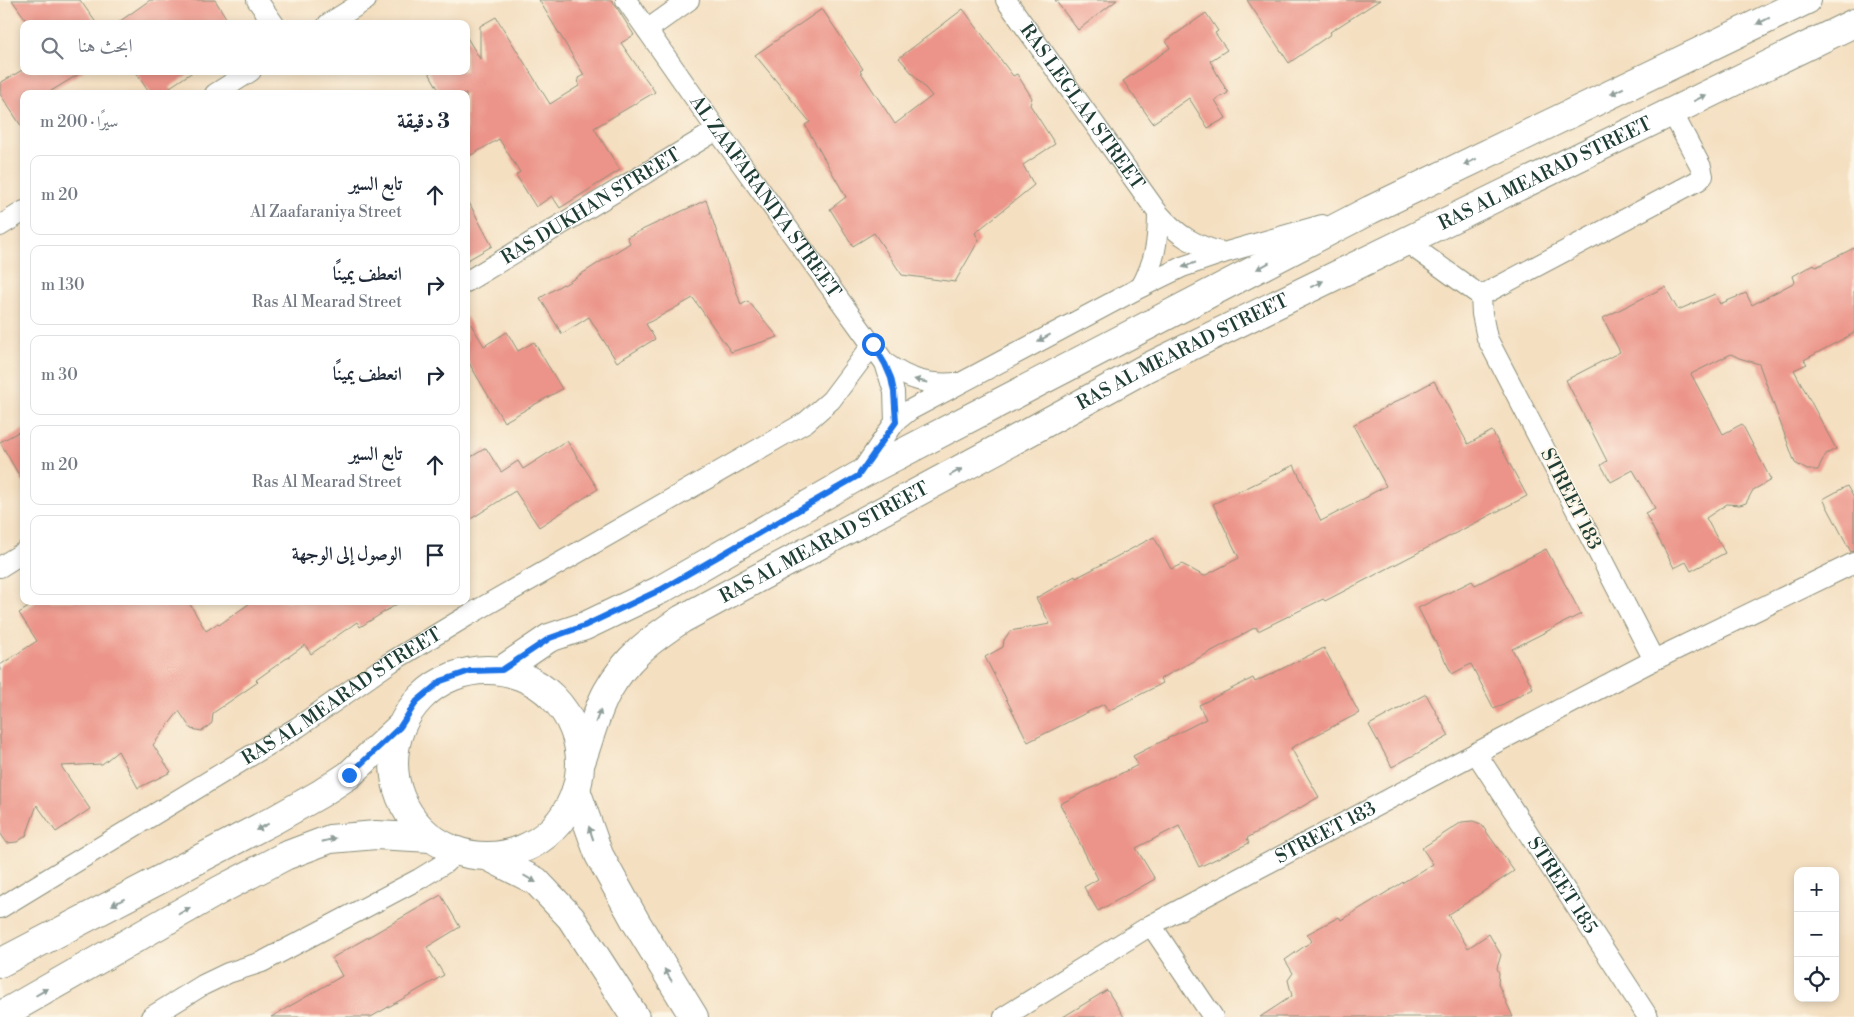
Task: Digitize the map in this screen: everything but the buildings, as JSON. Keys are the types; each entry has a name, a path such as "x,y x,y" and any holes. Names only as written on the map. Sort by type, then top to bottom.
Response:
{"street":[{"path":"257,0 271,20"},
{"path":"334,20 366,0"},
{"name":"AL ZAAFARANIYA STREET","path":"626,0 717,130 873,344 885,364 894,392 896,422"},
{"path":"647,30 689,0"},
{"name":"RAS LEGLAA STREET","path":"1006,0 1170,228 1185,239 1202,247 1223,253"},
{"name":"RAS AL MEARAD STREET","path":"502,670 550,638 584,626 660,590 858,476 1370,210 1808,0"},
{"name":"RAS AL MEARAD STREET","path":"581,762 607,693 626,664 649,641 682,619 1144,369 1854,23"},
{"path":"221,90 245,75"},
{"path":"1405,241 1481,296 1699,180 1703,176 1701,167 1672,112"},
{"name":"RAS DUKHAN STREET","path":"470,280 717,130"},
{"name":"RAS AL MEARAD STREET","path":"858,476 896,422 910,410 1141,287 1182,267 1223,253 1370,210"},
{"path":"1141,287 1150,270 1156,252 1158,213"},
{"path":"0,226 20,214"},
{"name":"STREET 183","path":"1481,296 1482,314 1487,338 1654,660"},
{"name":"RAS AL MEARAD STREET","path":"0,908 298,727 391,662 806,422 831,400 873,344"},
{"name":"AL ZAAFARANIYA STREET","path":"885,364 920,382 960,383"},
{"path":"0,567 20,554"},
{"name":"STREET 183","path":"1004,1017 1151,925 1654,660 1854,563"},
{"path":"0,963 274,820 320,794 349,775 400,727 417,701 441,681 470,671 502,670 526,678 548,692 566,712 577,736 581,762 580,776 576,790 563,816 543,837 516,851 487,856"},
{"path":"400,727 393,757 397,788 410,816 432,838 458,851 487,856 536,881 571,918 636,1017"},
{"name":"STREET 185","path":"1476,753 1648,1017"},
{"path":"576,790 599,855 636,922 694,1017"},
{"path":"0,1016 220,890 285,856 330,839 376,835 432,838"},
{"path":"151,1017 203,985 262,962 419,878 445,863 458,851"},
{"path":"1151,925 1213,1017"}],"route":[{"path":"349,775 400,727 417,701 441,681 470,671 502,670 550,638 584,626 660,590 858,476 896,422 896,407 891,378 873,344"}]}
